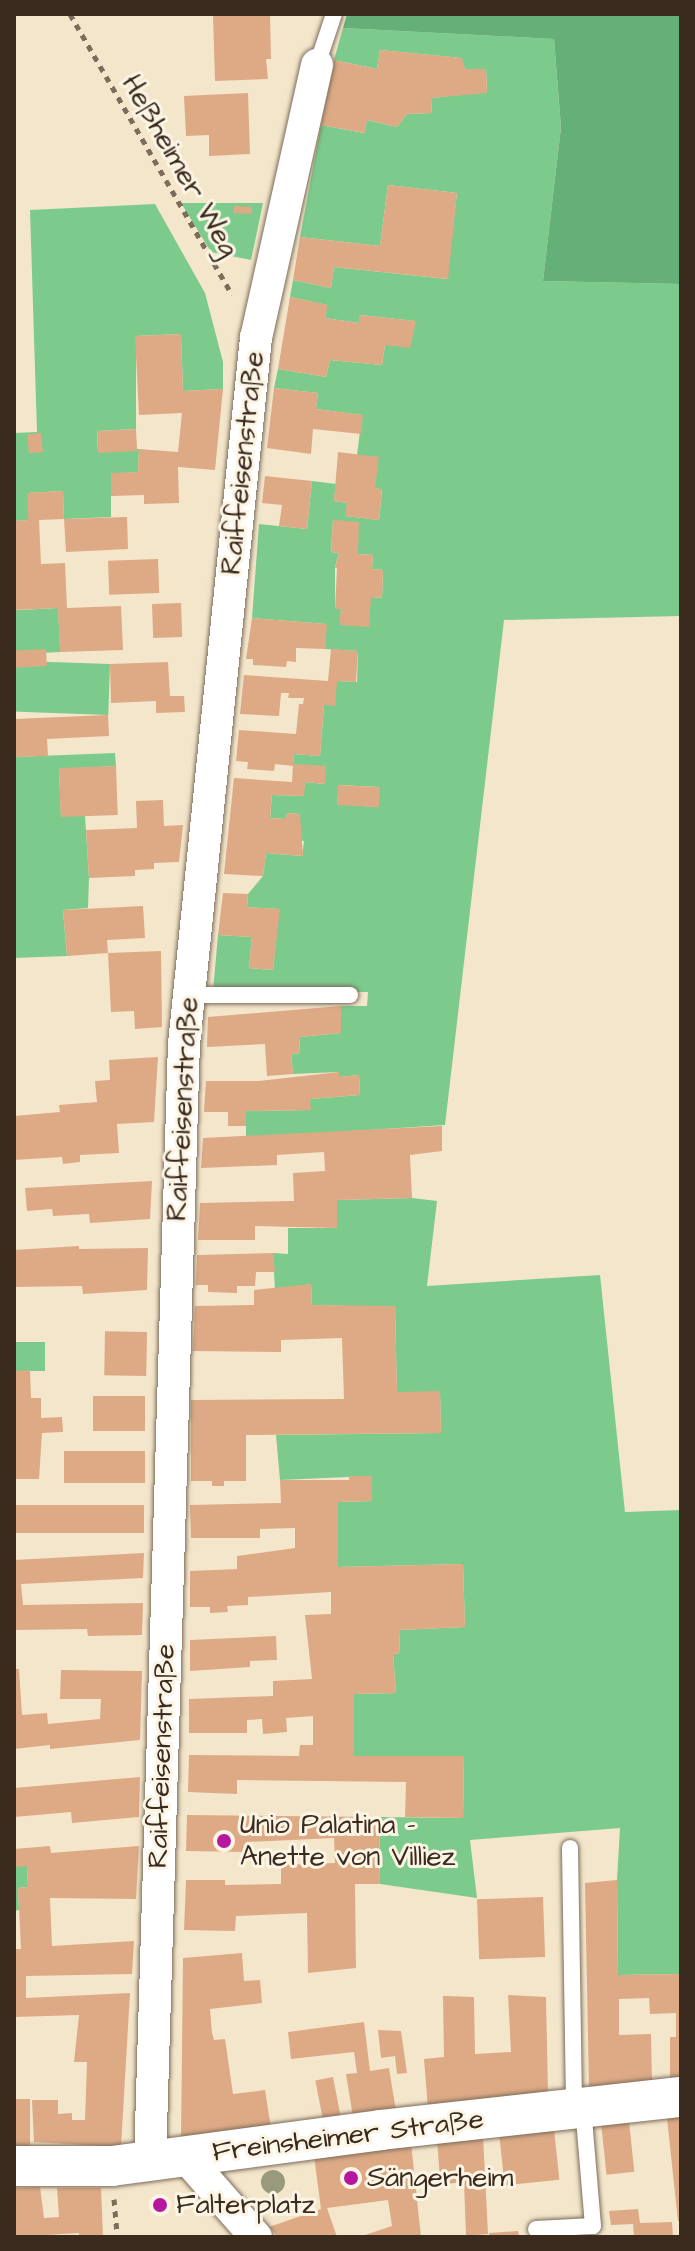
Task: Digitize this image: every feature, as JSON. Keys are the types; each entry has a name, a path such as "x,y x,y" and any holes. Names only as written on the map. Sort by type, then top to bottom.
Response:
{"street":[{"name":"Raiffeisenstraße","path":"168,2159 178,1168 189,995 256,338 317,65"},
{"name":"Freinsheimer Straße","path":"14,2166 112,2166 681,2097"},
{"path":"168,2159 256,2237"}],"lane":[{"path":"317,65 334,14"},
{"path":"189,995 350,995"},
{"path":"536,2229 593,2226 579,2108 570,1848"}],"path":[{"name":"Heßheimer Weg","path":"70,14 256,338"}],"green space":[{"path":"347,14 681,14 681,284 543,281 561,127 554,39 343,28"},
{"path":"343,28 554,39 561,127 543,281 681,284 681,616 504,620 445,1125 246,1138 246,1111 310,1110 310,1099 360,1095 359,1075 339,1077 338,1072 293,1074 291,1054 300,1053 299,1037 341,1033 341,1006 367,1006 368,992 213,991 218,935 252,937 249,968 273,970 279,909 247,907 248,894 263,876 266,853 302,856 304,841 299,840 300,814 287,813 286,819 270,818 272,795 303,796 305,782 325,784 293,764 294,754 320,756 324,705 337,681 357,682 358,651 325,649 326,624 252,618 259,524 307,529 312,481 336,484 334,501 347,503 346,516 379,520 382,490 375,488 357,455 362,415 316,409 318,393 274,388 278,369 326,377 330,360 382,365 385,345 415,321 360,315 359,323 325,318 327,305 290,297 293,280 331,288 334,267 447,279 457,193 388,185 380,246 300,237 321,125 364,133 367,120 397,127 407,114 432,113 431,98 487,92 486,69 465,69 461,58 380,50 377,69 334,60","holes":["333,520 358,554 373,555 372,569 383,570 382,598 371,597 340,625 341,609 335,608 335,567 339,553 331,552","339,785 379,787 377,807 337,804"]},
{"path":"181,203 263,203 251,260 211,252"},
{"path":"155,204 205,293 223,362 223,389 183,391 181,334 136,336 136,429 97,431 98,452 139,449 138,472 111,474 111,517 64,519 63,491 28,493 28,520 14,521 14,433 37,432 30,210"},
{"path":"58,608 60,652 16,654 14,610"},
{"path":"14,661 110,664 108,715 14,712"},
{"path":"115,753 116,766 59,769 61,816 85,816 89,878 88,908 63,910 67,956 14,958 14,757"},
{"path":"412,1198 437,1201 427,1286 600,1275 625,1512 681,1510 681,1974 618,1975 620,1828 470,1840 477,1898 380,1884 379,1817 463,1818 464,1757 354,1756 354,1694 396,1693 393,1654 400,1653 399,1630 465,1627 463,1564 338,1567 338,1502 372,1501 371,1476 280,1480 276,1435 441,1433 440,1392 397,1392 395,1307 312,1305 311,1284 275,1290 273,1253 288,1254 288,1228 337,1228 337,1200"},
{"path":"14,1342 45,1342 45,1371 14,1371"},
{"path":"14,1866 27,1866 28,1887 18,1888 19,1910 14,1911"}],"building":[{"path":"270,14 271,59 266,59 268,79 215,81 213,15"},
{"path":"380,50 462,58 465,69 486,69 487,93 431,98 432,113 407,114 397,127 367,120 365,133 321,125 334,60 377,69"},
{"path":"248,93 250,154 209,156 209,135 186,136 184,96"},
{"path":"388,185 457,193 448,279 334,267 331,288 293,280 300,237 380,246"},
{"path":"234,206 252,207 252,214 234,213"},
{"path":"290,297 328,305 325,318 359,323 359,315 416,321 410,348 385,345 382,365 330,360 326,377 278,369"},
{"path":"181,334 183,391 223,389 215,470 178,467 179,503 144,504 144,495 111,496 111,473 138,472 139,449 178,452 182,413 139,415 135,336"},
{"path":"274,388 318,393 316,409 363,415 361,434 313,429 311,454 267,448"},
{"path":"136,429 137,451 98,453 97,431"},
{"path":"41,433 43,452 29,453 27,434"},
{"path":"338,452 379,457 375,488 382,489 379,520 345,516 347,503 334,501"},
{"path":"265,476 312,481 307,529 279,526 282,505 262,503"},
{"path":"63,491 64,519 39,520 41,564 65,563 67,608 121,606 123,650 60,652 58,608 14,610 14,521 28,520 27,493"},
{"path":"127,517 128,549 66,552 64,519"},
{"path":"333,520 359,522 358,554 373,555 372,569 383,570 382,598 371,597 369,627 339,625 341,609 335,609 335,568 339,553 331,552"},
{"path":"158,559 159,593 109,595 108,561"},
{"path":"181,603 182,637 153,638 152,604"},
{"path":"252,618 327,624 325,649 296,648 296,662 287,661 286,667 253,665 253,659 246,659"},
{"path":"46,649 47,666 15,668 14,651"},
{"path":"331,649 358,651 356,682 337,681 335,706 324,705 320,756 294,754 293,766 275,764 274,771 247,769 248,762 236,761 239,730 296,734 299,704 303,704 304,698 288,698 289,693 281,693 279,716 240,714 244,675 328,681"},
{"path":"168,662 170,696 184,696 185,712 156,713 156,701 111,703 110,664"},
{"path":"108,715 109,736 47,739 48,756 14,757 14,719"},
{"path":"293,764 326,766 325,784 305,782 304,796 272,795 270,818 286,819 287,813 300,814 303,856 266,853 263,876 224,874 234,778 292,782"},
{"path":"116,766 118,815 61,817 59,768"},
{"path":"338,785 380,787 379,807 337,805"},
{"path":"163,800 164,826 183,825 179,862 154,863 154,869 135,870 135,876 89,878 86,830 137,828 136,801"},
{"path":"223,893 248,894 247,907 280,909 273,970 249,968 252,937 218,935"},
{"path":"143,906 145,938 107,940 108,953 67,956 63,910"},
{"path":"161,951 162,1027 135,1029 134,1011 111,1012 108,953"},
{"path":"341,1006 341,1033 299,1037 300,1053 291,1054 293,1074 267,1076 265,1044 207,1047 208,1017"},
{"path":"158,1057 154,1122 117,1124 119,1153 80,1155 80,1162 63,1164 62,1157 14,1160 14,1116 60,1112 59,1105 97,1102 95,1081 110,1080 109,1060"},
{"path":"339,1072 339,1077 359,1075 360,1095 310,1099 311,1110 246,1111 246,1126 228,1126 228,1112 204,1112 206,1081 259,1081"},
{"path":"442,1126 442,1151 410,1155 412,1198 337,1200 337,1228 255,1226 255,1240 198,1240 200,1203 294,1201 293,1173 325,1171 324,1152 277,1155 277,1165 201,1168 203,1138"},
{"path":"152,1181 150,1219 90,1223 89,1214 53,1216 52,1209 27,1211 25,1188"},
{"path":"79,1246 79,1249 148,1248 147,1290 83,1294 82,1286 14,1287 14,1250"},
{"path":"273,1253 275,1272 256,1272 255,1286 237,1286 237,1293 208,1292 208,1285 196,1285 197,1255"},
{"path":"311,1284 312,1305 395,1306 397,1392 440,1391 441,1433 246,1435 246,1481 224,1481 224,1486 212,1486 212,1481 191,1481 191,1400 344,1399 342,1338 281,1340 281,1352 193,1351 195,1306 254,1305 254,1290"},
{"path":"105,1331 147,1332 146,1376 104,1375"},
{"path":"30,1370 31,1398 41,1398 41,1418 62,1417 63,1432 42,1433 39,1479 14,1479 14,1371"},
{"path":"93,1396 145,1396 145,1431 93,1431"},
{"path":"64,1451 145,1451 145,1483 64,1483"},
{"path":"349,1476 372,1476 372,1501 338,1502 338,1567 463,1564 465,1627 399,1630 400,1653 393,1654 396,1693 354,1694 354,1756 464,1756 463,1818 405,1817 406,1782 237,1780 237,1794 188,1792 189,1755 299,1756 300,1745 313,1745 313,1716 286,1718 287,1732 263,1734 262,1719 247,1720 247,1733 189,1733 189,1699 273,1696 273,1681 312,1679 305,1615 331,1614 331,1592 248,1597 248,1605 227,1606 228,1612 210,1613 210,1607 190,1607 190,1571 237,1569 237,1556 295,1548 295,1528 260,1529 260,1538 191,1538 190,1505 281,1503 280,1480 349,1480"},
{"path":"14,1505 144,1505 144,1533 14,1533"},
{"path":"144,1553 143,1578 21,1584 23,1605 143,1603 142,1635 88,1636 87,1629 14,1630 14,1560"},
{"path":"276,1636 277,1660 250,1661 250,1667 190,1671 190,1640"},
{"path":"14,1669 19,1669 22,1715 47,1713 48,1724 100,1719 101,1699 60,1699 61,1670 142,1671 140,1740 50,1749 50,1745 14,1749"},
{"path":"140,1777 139,1817 72,1823 71,1812 14,1817 14,1788"},
{"path":"187,1815 379,1817 380,1884 355,1884 356,1968 308,1973 307,1913 236,1916 235,1931 184,1930 186,1880 225,1880 225,1885 281,1884 281,1865 335,1863 334,1838 246,1842 246,1852 186,1851"},
{"path":"50,1846 51,1853 139,1846 136,1899 50,1898 52,1946 134,1941 132,1974 26,1976 26,1998 130,1993 121,2147 34,2142 32,2100 58,2100 58,2114 72,2113 72,2120 85,2120 87,2062 74,2062 79,2015 14,2017 14,1949 21,1949 18,1888 28,1887 27,1866 14,1867 14,1849"},
{"path":"617,1880 618,1975 681,1974 681,2077 670,2078 670,2037 676,2037 676,2013 650,2014 649,1998 619,1999 619,2035 651,2034 652,2081 589,2088 585,1883"},
{"path":"543,1897 545,1957 479,1959 477,1899"},
{"path":"242,1953 244,1981 260,1980 262,2003 210,2009 212,2033 214,2040 225,2039 233,2094 265,2090 271,2128 181,2139 183,1958"},
{"path":"508,1995 546,1997 548,2092 428,2108 424,2059 444,2057 443,1996 474,1997 475,2054 511,2052"},
{"path":"364,2022 370,2071 389,2068 396,2111 353,2117 346,2074 357,2073 354,2052 291,2059 288,2032"},
{"path":"378,2030 401,2031 407,2073 397,2074 395,2056 381,2058"},
{"path":"333,2077 341,2118 323,2122 315,2080"},
{"path":"14,2099 30,2099 30,2146 14,2146"},
{"path":"681,2116 681,2221 678,2221 667,2118"},
{"path":"629,2121 634,2172 606,2175 601,2124"},
{"path":"554,2129 559,2180 505,2185 499,2135"},
{"path":"483,2136 488,2234 466,2236 464,2182 446,2184 445,2177 440,2178 437,2140"},
{"path":"411,2143 421,2237 359,2237 392,2226 388,2200 327,2208 337,2237 278,2237 269,2227 321,2209 314,2156"},
{"path":"40,2187 44,2218 59,2217 57,2188 101,2188 103,2237 79,2237 79,2233 14,2237 14,2188"},
{"path":"638,2209 640,2223 672,2222 673,2237 634,2237 633,2224 611,2225 609,2211"},
{"path":"518,2231 519,2237 489,2237 489,2233"}],"place":[{"name":"Unio Palatina - Anette von Villiez","path":"224,1841"},
{"name":"Sängerheim","path":"351,2178"},
{"name":"Falterplatz","path":"160,2205"}]}
